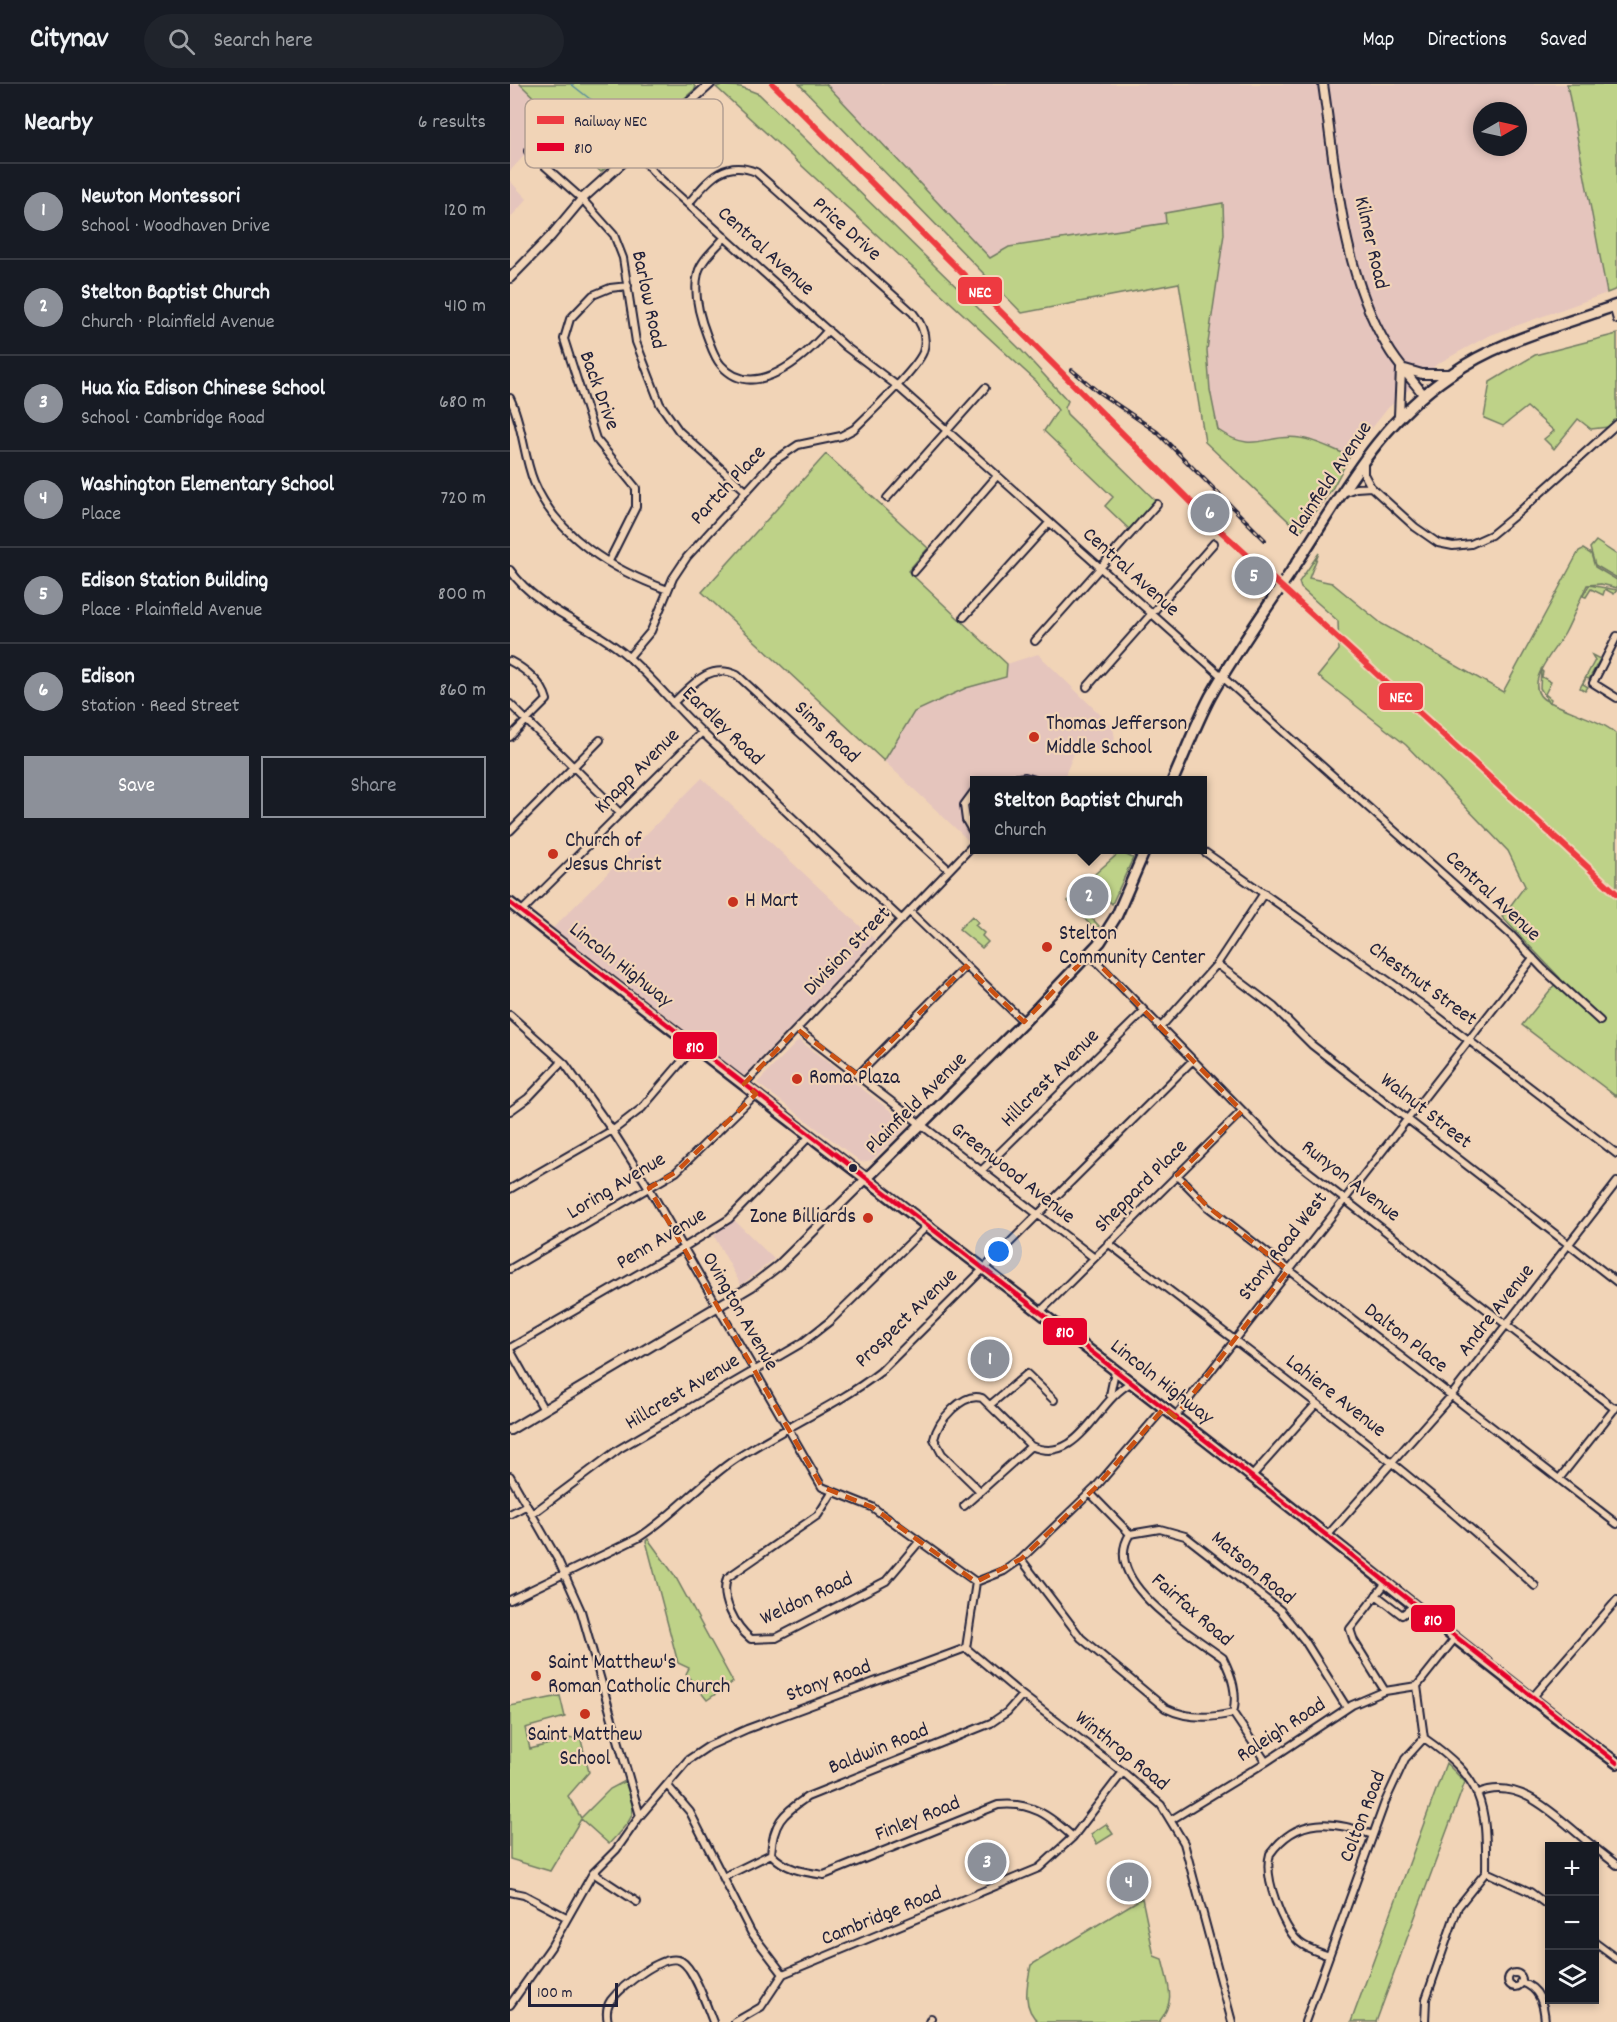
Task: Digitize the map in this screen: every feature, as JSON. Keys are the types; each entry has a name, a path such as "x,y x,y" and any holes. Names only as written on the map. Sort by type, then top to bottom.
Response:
{"main road":[{"name":"Plainfield Avenue","path":"1175,776 1200,718 1223,676 1365,456 1399,416 1450,374 1495,348 1615,306"},
{"name":"Plainfield Avenue","path":"866,1179 1089,954 1117,915 1143,854"},
{"name":"Lincoln Highway","path":"510,903 1252,1476 1385,1584 1617,1763"}],"street":[{"path":"694,99 711,84"},
{"name":"Kilmer Road","path":"1323,84 1350,253 1374,321 1401,367 1423,394"},
{"name":"Price Drive","path":"688,204 713,175 724,169 740,166 762,177 919,320 925,337 922,354 896,385"},
{"name":"Barlow Road","path":"546,168 582,199 614,235 623,258 636,342 668,418 679,431 746,491"},
{"path":"510,278 551,236 582,199 617,168"},
{"name":"Central Avenue","path":"651,168 828,330 896,385 1151,615 1223,676 1511,935 1600,1021"},
{"path":"725,237 702,264 697,285 703,324 721,366 747,380 768,377 813,348 828,330"},
{"name":"Back Drive","path":"609,561 636,507 636,488 596,439 564,339 570,319 593,295 610,288 628,285"},
{"path":"1615,306 1617,320"},
{"path":"1399,416 1401,367 1422,374 1450,374"},
{"name":"Partch Place","path":"629,657 651,631 668,590 687,557 786,450 808,441 841,435 854,429 896,385"},
{"path":"887,498 985,388"},
{"path":"510,398 520,422 530,470 538,491 574,539 643,580 668,590"},
{"path":"1365,456 1364,474 1371,487 1415,527 1438,543 1453,546 1471,544 1491,535 1617,423"},
{"path":"914,572 997,476"},
{"path":"1342,494 1356,488 1371,487"},
{"path":"1035,641 1157,504"},
{"path":"964,617 1049,523"},
{"path":"1086,687 1214,543"},
{"name":"Eardley Road","path":"510,570 527,591 546,605 594,632 629,657 702,732 902,920"},
{"path":"1617,636 1593,683 1617,698"},
{"path":"510,662 528,674 547,697 546,701 510,737"},
{"name":"Sims Road","path":"673,703 700,678 710,672 727,670 737,675 949,870"},
{"path":"510,704 620,813"},
{"name":"Knapp Avenue","path":"521,912 702,732"},
{"path":"510,831 600,740"},
{"path":"970,797 964,805 966,820 970,827"},
{"name":"Division Street","path":"744,1084 970,848"},
{"name":"Chestnut Street","path":"1207,853 1468,1038 1617,1154"},
{"path":"1160,1028 1217,964 1264,893"},
{"path":"910,912 1024,1022"},
{"name":"Runyon Avenue","path":"1089,954 1282,1151 1616,1407"},
{"name":"Stony Road West","path":"1175,1417 1468,1038 1533,958"},
{"name":"Walnut Street","path":"1217,964 1254,990 1312,1045 1617,1282"},
{"path":"858,1075 966,966"},
{"name":"Hillcrest Avenue","path":"981,1171 1144,1011"},
{"name":"Ovington Avenue","path":"510,1015 562,1062 612,1130 649,1188 822,1487 832,1493 872,1507 976,1582"},
{"name":"Greenwood Avenue","path":"797,1029 1093,1257"},
{"path":"510,1189 612,1130 642,1108 695,1046"},
{"name":"Prospect Avenue","path":"510,1600 565,1575 654,1527 734,1460 858,1388 880,1371 1192,1061"},
{"path":"510,1111 528,1098 562,1062"},
{"name":"Loring Avenue","path":"510,1269 676,1172 756,1094"},
{"name":"Sheppard Place","path":"1040,1312 1242,1111"},
{"name":"Penn Avenue","path":"510,1349 729,1219 812,1135"},
{"name":"Dalton Place","path":"1177,1174 1208,1207 1617,1524"},
{"name":"Plainfield Avenue","path":"510,1430 717,1307 778,1266 866,1179"},
{"name":"Andre Avenue","path":"1327,1536 1451,1396 1617,1182"},
{"name":"Hillcrest Avenue","path":"532,1514 619,1449 802,1343 830,1322 928,1226"},
{"name":"Lahiere Avenue","path":"1108,1243 1392,1462 1473,1528 1535,1586"},
{"path":"510,1349 544,1410"},
{"path":"1108,1402 1115,1383 1116,1371"},
{"path":"990,1406 1027,1374 1054,1400"},
{"path":"980,1491 942,1454 934,1439 941,1420 966,1400 976,1396 990,1406 1031,1446 1050,1450 1068,1446 1117,1391 1131,1383"},
{"path":"1252,1476 1316,1404"},
{"path":"1559,1479 1616,1407"},
{"path":"966,1648 976,1582 1004,1571 1021,1559 1090,1493 1164,1408"},
{"path":"964,1506 1031,1446"},
{"path":"510,1476 565,1575 583,1617 640,1816"},
{"name":"Weldon Road","path":"832,1493 818,1515 727,1578 724,1586 729,1607 751,1639 756,1641 776,1638 886,1581 919,1542"},
{"path":"1090,1493 1130,1534"},
{"path":"510,1514 527,1505"},
{"name":"Matson Road","path":"1130,1534 1160,1528 1185,1536 1280,1610 1305,1641 1347,1708"},
{"name":"Fairfax Road","path":"1130,1534 1124,1544 1128,1574 1146,1599 1223,1658 1231,1673 1235,1694 1233,1713"},
{"path":"1021,1559 1081,1638 1165,1708 1177,1714 1197,1718 1233,1713 1266,1762"},
{"path":"1385,1584 1354,1621 1351,1634 1385,1691"},
{"path":"1376,1595 1402,1615 1414,1606"},
{"path":"1532,1698 1617,1600"},
{"path":"1425,2022 1426,1999 1458,1907 1486,1872 1486,1824 1479,1793 1465,1772 1424,1738 1417,1686 1456,1637"},
{"name":"Stony Road","path":"510,2005 551,1947 592,1873 616,1850 640,1816 688,1760 738,1733 966,1648"},
{"name":"Winthrop Road","path":"966,1648 1022,1695 1152,1796 1171,1820 1186,1850 1232,2022"},
{"name":"Raleigh Road","path":"1171,1820 1266,1762 1347,1708 1385,1691 1417,1686"},
{"name":"Baldwin Road","path":"771,1854 772,1839 783,1813 807,1797 991,1723 1007,1712 1022,1695"},
{"name":"Colton Road","path":"1305,2022 1373,1836 1405,1759 1424,1738"},
{"name":"Cambridge Road","path":"783,1974 1022,1877 1039,1868 1073,1837 1123,1772"},
{"path":"667,1785 690,1812 751,1932 783,1974 761,2007 735,2022"},
{"path":"1479,1793 1492,1788 1504,1787 1525,1794 1587,1842"},
{"name":"Finley Road","path":"771,1854 779,1863 793,1870 824,1875 998,1805 1009,1804 1029,1805 1053,1819 1073,1837"},
{"path":"1329,1956 1306,1947 1286,1927 1269,1877 1270,1854 1290,1834 1314,1825 1342,1824 1373,1836"},
{"path":"1599,1851 1617,1865"},
{"path":"724,1877 771,1854"},
{"path":"1486,1872 1530,1892 1545,1903"},
{"path":"592,1873 636,1902"},
{"path":"510,1892 524,1895 566,1917"},
{"path":"1599,1946 1617,1959"},
{"path":"608,2022 607,2009 612,2000 656,1963 671,1958 682,1961 690,1970 713,2022"},
{"path":"1521,1982 1530,1985 1538,1993 1545,2022"}],"highlighted area":[{"path":"1089,954 1242,1111 1177,1175 1208,1207 1288,1270 1175,1417 1164,1408 1095,1488 1021,1559 976,1582 872,1507 822,1487 649,1188 676,1172 756,1094 744,1084 797,1029 858,1075 966,966 1024,1022"}],"shaded area":[{"path":"510,84 520,84 535,99 525,99 525,155 510,171"},
{"path":"826,84 1567,84 1607,293 1488,336 1437,364 1388,408 1350,456 1300,437 1252,443 1232,440 1218,430 1210,390 1207,350 1224,234 1223,203 1165,214 1166,223 1009,247 990,258"},
{"path":"510,181 527,199 510,218"},
{"path":"1038,654 1113,727 1115,739 1104,754 1084,743 1078,744 1065,776 970,776 969,841 884,761 914,712 966,688 1006,677 1007,664"},
{"path":"702,778 875,940 744,1076 553,928"},
{"path":"799,1040 909,1125 872,1160 861,1162 757,1083"},
{"path":"733,1219 774,1259 741,1285 714,1236"}],"green space":[{"path":"520,84 693,84 696,88 684,99 535,99"},
{"path":"799,84 826,84 990,258 1009,247 1166,223 1165,213 1223,203 1224,234 1207,350 1210,390 1218,430 1241,441 1260,442 1288,437 1306,439 1350,456 1332,489 1300,532 1205,442 1179,283 1022,313"},
{"path":"1567,84 1617,84 1617,289 1607,293"},
{"path":"722,85 741,87 759,94 1022,351 1068,401 1065,408 1067,414 1155,500 1130,530 1105,506 1113,497 1044,431 1058,410 1036,381 716,87"},
{"path":"1617,334 1617,426 1591,429 1578,419 1554,449 1544,439 1554,431 1527,407 1503,426 1484,418 1490,382 1535,355"},
{"path":"826,454 928,548 908,571 1007,664 1006,677 966,688 914,712 884,761 702,592"},
{"path":"1596,541 1617,555 1617,578 1595,565 1590,548"},
{"path":"1583,549 1591,554 1595,567 1617,580 1617,588 1601,584 1587,585 1565,633 1541,670 1542,677 1551,682 1545,694 1551,699 1550,702 1596,721 1617,735 1617,1097 1522,1025 1560,978 1502,917 1525,886 1508,851 1406,745 1318,676 1339,650 1338,621 1301,588 1299,582 1319,553 1309,578 1332,583 1382,624 1503,692 1579,551","holes":["1541,670 1540,688 1549,702 1540,696 1537,687"]},
{"path":"1589,585 1617,590 1614,594 1605,589 1603,595 1591,589 1586,597 1583,596"},
{"path":"1592,655 1600,659 1589,679 1586,678 1583,684 1588,687 1585,691 1580,688 1595,660"},
{"path":"1118,854 1133,858 1112,904 1088,880"},
{"path":"1072,897 1099,926 1095,930 1068,901"},
{"path":"972,916 978,922 975,925 984,933 982,936 988,942 982,948 959,929"},
{"path":"648,1539 675,1576 733,1682 707,1700 686,1674 689,1668 678,1663 646,1541"},
{"path":"560,1696 565,1717 525,1728 530,1749 580,1736 589,1772 568,1796 581,1818 610,1789 625,1781 633,1810 629,1821 609,1844 581,1819 550,1871 510,1859 510,1706"},
{"path":"1446,1763 1465,1782 1376,2022 1351,2022"},
{"path":"1106,1824 1113,1834 1097,1844 1091,1834"},
{"path":"1142,1898 1154,1956 1162,1959 1170,1992 1168,2006 1159,2022 1039,2022 1033,2016 1028,2003 1027,1988 1031,1965"}],"waterway":[{"path":"571,84 590,99"}],"railway":[{"path":"1072,370 1097,391 1157,432 1265,540"}],"rail line":[{"name":"NEC","path":"773,84 1212,523 1617,894"}],"transit line":[{"name":"810","path":"510,903 1159,1404 1617,1763"}],"place":[{"name":"Edison","path":"1210,513"},
{"name":"Edison Station Building","path":"1254,576"},
{"name":"Thomas Jefferson Middle School","path":"1034,737"},
{"name":"Church of Jesus Christ","path":"553,854"},
{"name":"Stelton Baptist Church","path":"1089,896"},
{"name":"H Mart","path":"733,902"},
{"name":"Stelton Community Center","path":"1047,947"},
{"name":"Roma Plaza","path":"797,1079"},
{"name":"Zone Billiards","path":"868,1218"},
{"name":"Newton Montessori","path":"990,1359"},
{"name":"Saint Matthew's Roman Catholic Church","path":"536,1676"},
{"name":"Saint Matthew School","path":"585,1714"},
{"name":"Hua Xia Edison Chinese School","path":"987,1862"},
{"name":"Washington Elementary School","path":"1129,1882"}]}
